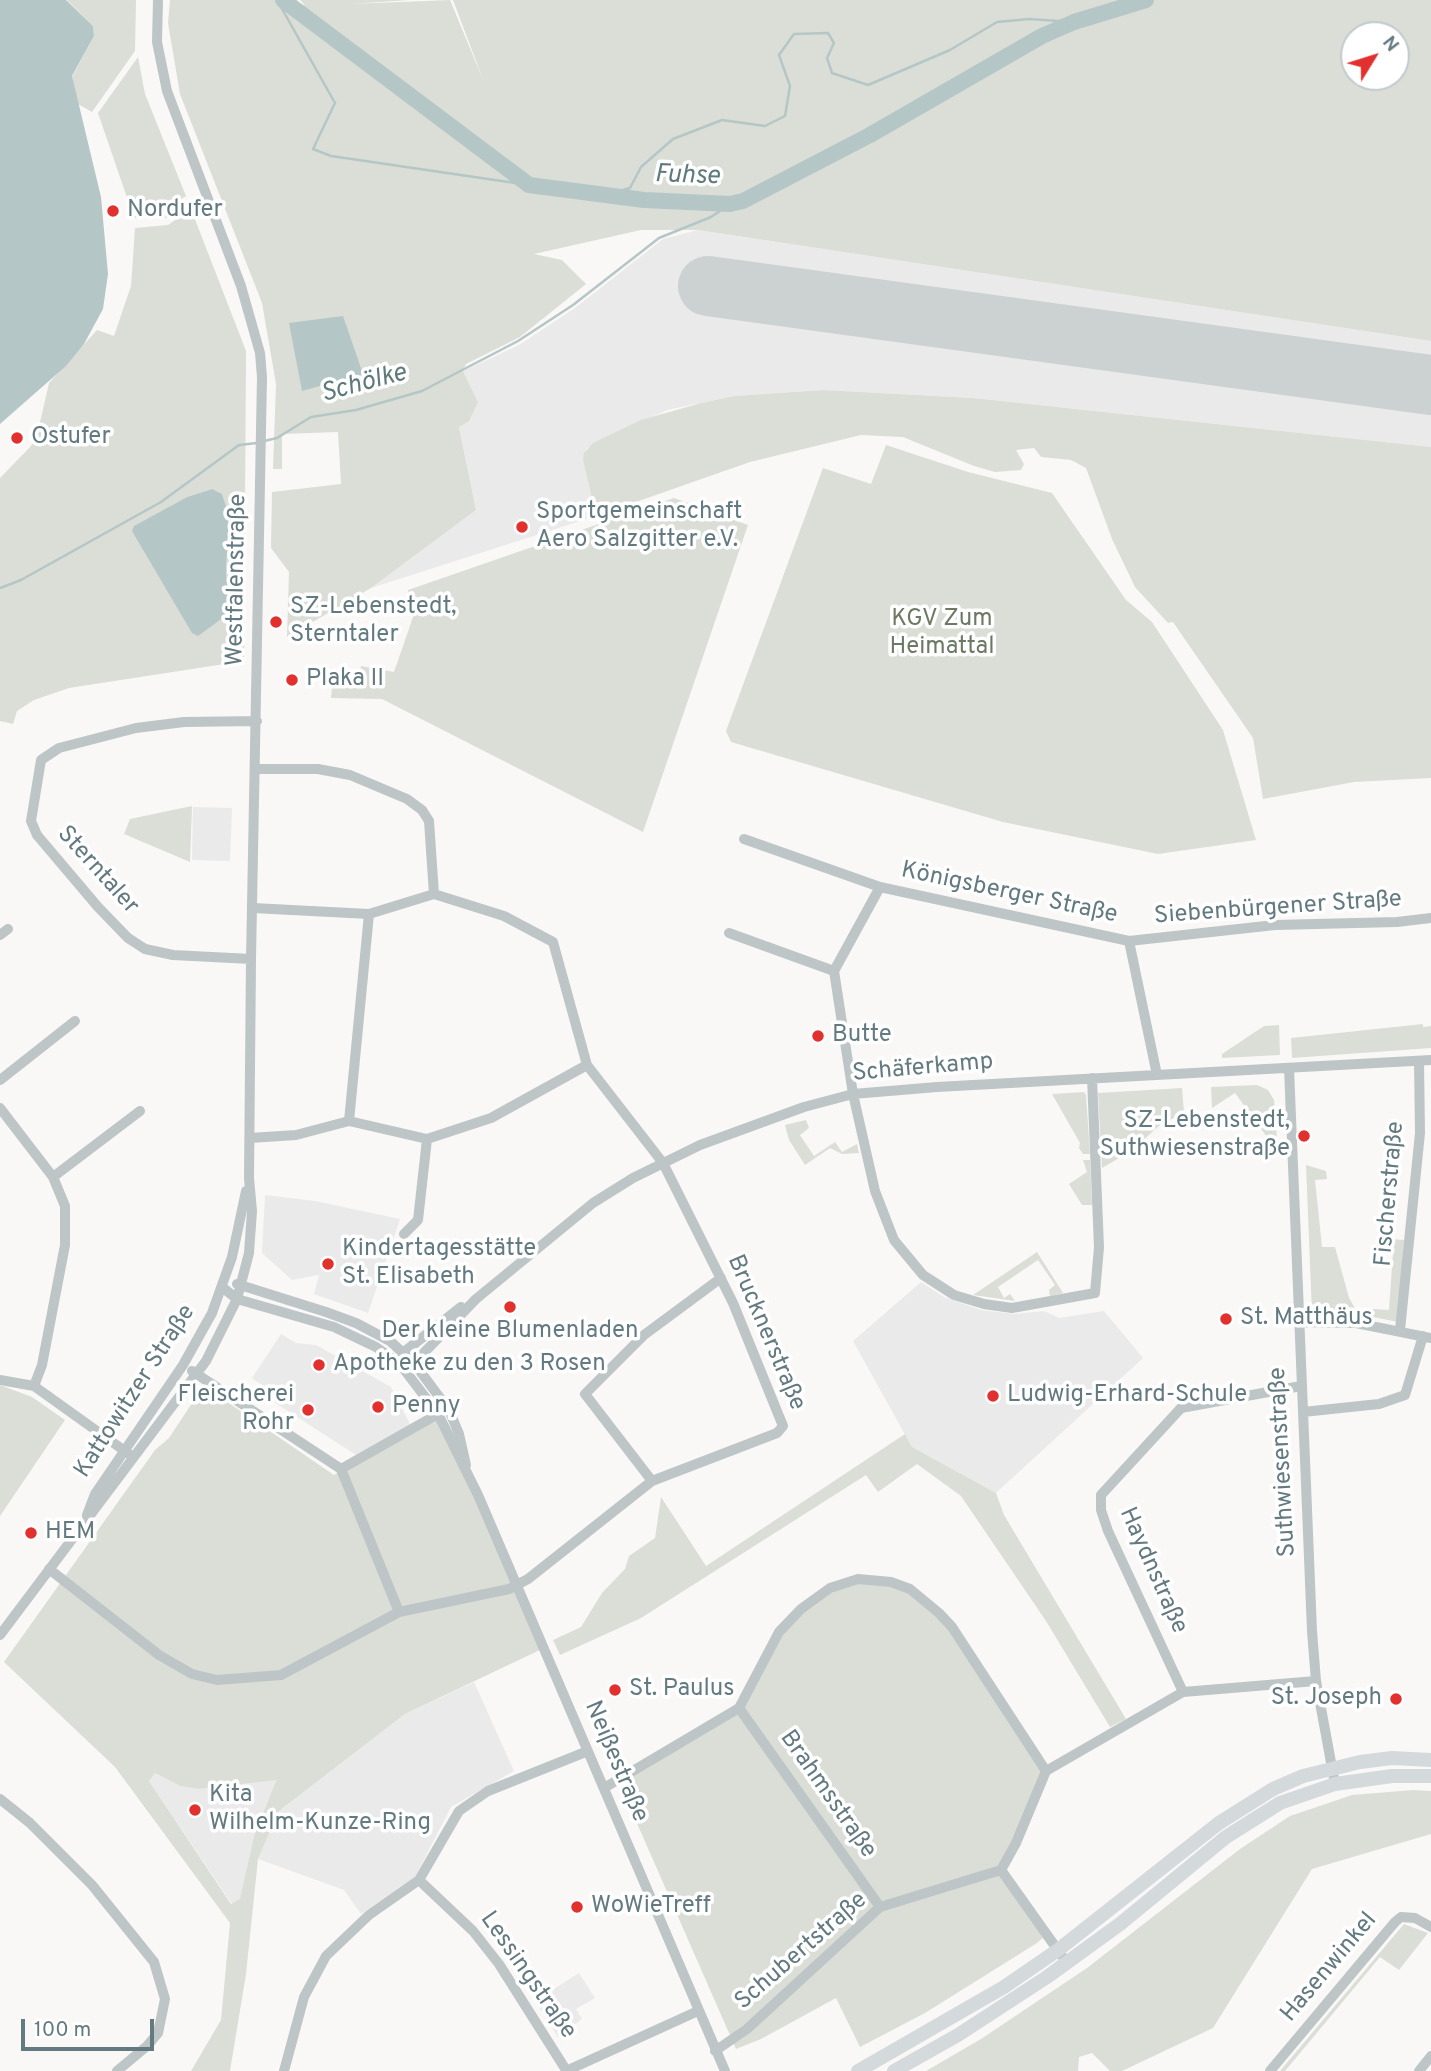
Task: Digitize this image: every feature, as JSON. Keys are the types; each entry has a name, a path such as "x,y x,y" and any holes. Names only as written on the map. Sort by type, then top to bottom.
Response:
{"main road":[{"path":"858,2071 948,2021 1058,1950 1247,1803 1303,1776 1331,1768 1392,1758 1431,1760"},
{"path":"894,2071 1014,2000 1067,1963 1255,1817 1300,1794 1335,1784 1392,1776 1431,1776"}],"street":[{"name":"Westfalenstraße","path":"158,0 157,42 167,91 254,327 262,377 251,959 249,1178 252,1212 248,1261 237,1299"},
{"name":"Sterntaler","path":"251,959 173,955 145,949 128,938 98,907 37,835 31,821 41,760 59,748 136,728 184,722 257,721"},
{"path":"256,768 318,769 350,775 407,799 422,810 429,821 434,894"},
{"path":"744,839 880,887"},
{"name":"Königsberger Straße","path":"834,971 880,887 1129,941 1157,1075"},
{"path":"250,1138 296,1135 349,1121 427,1139 491,1118 587,1065 553,942 503,916 434,894 369,914 253,908"},
{"path":"349,1121 369,914"},
{"name":"Siebenbürgener Straße","path":"1129,941 1275,925 1431,918"},
{"path":"729,933 834,971 853,1094 875,1191 894,1240 922,1275 954,1295 984,1304 1012,1308 1095,1293 1098,1288 1099,1247 1092,1078"},
{"path":"0,1080 75,1021"},
{"name":"Schäferkamp","path":"404,1352 475,1299 593,1203 663,1163 735,1130 853,1094 1431,1060"},
{"name":"Fischerstraße","path":"1400,1330 1420,1133 1419,1061"},
{"name":"Brucknerstraße","path":"515,1585 652,1481 777,1433 783,1426 721,1278 663,1163 587,1065"},
{"name":"Suthwiesenstraße","path":"1289,1068 1316,1681 1335,1784"},
{"path":"0,1108 52,1177 65,1206 65,1245 42,1365 34,1386"},
{"path":"52,1177 140,1111"},
{"path":"404,1234 418,1220 427,1139"},
{"name":"Westfalenstraße","path":"222,1287 249,1178"},
{"path":"652,1481 585,1394 644,1335 721,1278"},
{"name":"Neißestraße","path":"222,1287 241,1284 356,1323 384,1337 404,1352 449,1410 459,1434 466,1471"},
{"name":"Neißestraße","path":"222,1287 237,1299 334,1327 376,1346 400,1364 436,1415 466,1471 725,2071"},
{"name":"Kattowitzer Straße","path":"86,1520 95,1494 183,1365 222,1287"},
{"name":"Kattowitzer Straße","path":"0,1635 197,1374 225,1327 237,1299"},
{"name":"Schäferkamp","path":"414,1363 475,1299"},
{"path":"1299,1322 1356,1323 1427,1337 1405,1395 1379,1404 1303,1412"},
{"path":"404,1352 400,1364 414,1363"},
{"path":"183,1365 341,1469 399,1612"},
{"path":"0,1380 34,1386 135,1458"},
{"name":"Haydnstraße","path":"1184,1692 1108,1531 1101,1510 1101,1494 1181,1408 1301,1385"},
{"path":"341,1469 436,1415"},
{"path":"49,1569 169,1662 192,1674 217,1680 281,1675 399,1612 515,1585"},
{"path":"604,1788 739,1708 779,1632 801,1609 830,1588 858,1579 885,1581 923,1598 952,1627 1046,1770"},
{"path":"1067,1963 1001,1870 1017,1843 1046,1770 1184,1692 1316,1681"},
{"name":"Brahmsstraße","path":"739,1708 880,1908"},
{"path":"284,2071 304,1997 326,1956 369,1915 419,1880 458,1811 488,1791 588,1751"},
{"path":"0,1799 30,1823 89,1882 154,1962 165,1999 158,2033 117,2071"},
{"name":"Schubertstraße","path":"715,2051 747,2029 880,1908 1001,1870"},
{"name":"Lessingstraße","path":"419,1880 461,1919 499,1964 566,2070"},
{"name":"Hasenwinkel","path":"1270,2071 1395,1922 1401,1917 1415,1918 1431,1927"},
{"path":"566,2070 698,2011"},
{"path":"1419,2071 1431,2056"}],"shaded area":[{"path":"0,0 66,0 93,26 94,36 72,76 101,197 108,274 103,309 84,344 66,366 0,424"},
{"path":"698,230 1431,341 1431,447 973,398 823,390 734,396 667,410 587,448 583,460 596,516 371,588 476,510 459,426 478,402 463,371 519,345 575,308 663,239"},
{"path":"343,316 363,374 302,391 289,323"},
{"path":"212,489 222,494 229,516 226,572 230,605 228,614 198,636 192,633 132,531 134,526 187,497"},
{"path":"193,807 232,808 230,861 192,860"},
{"name":"Kindertagesstätte St. Elisabeth","path":"265,1195 315,1201 400,1219 368,1313 314,1294 319,1275 292,1280 262,1253"},
{"name":"Ludwig-Erhard-Schule","path":"921,1282 944,1297 981,1310 1015,1314 1044,1311 1059,1318 1104,1311 1143,1358 996,1493 912,1447 853,1341"},
{"path":"281,1334 296,1343 316,1345 391,1387 411,1426 356,1455 274,1402 277,1396 252,1378"},
{"path":"474,1682 514,1771 451,1807 415,1877 361,1914 344,1890 258,1859 279,1811 405,1714"},
{"path":"155,1773 180,1786 199,1789 276,1779 254,1836 240,1900 232,1904 149,1781"},
{"path":"579,1973 595,1998 576,2009 582,2019 558,2037 535,2001"}],"green space":[{"path":"67,0 136,0 135,51 92,112 78,104 72,77 94,36 93,26"},
{"path":"170,0 282,0 305,5 300,0 410,0 350,4 450,0 484,82 453,0 1431,0 1431,341 698,230 641,230 534,254 562,260 586,284 520,337 466,364 463,371 478,402 469,421 459,427 476,510 371,588 287,637 289,572 271,548 272,492 341,484 338,432 282,434 282,469 273,469 276,384 262,303 180,94 168,23"},
{"path":"138,57 145,94 186,196 175,203 169,218 134,218 98,113"},
{"path":"191,209 246,351 244,661 69,688 34,700 17,711 13,724 0,721 0,478 31,446 38,431 49,383 97,330 114,336 131,286 135,228 168,225","holes":["212,489 229,516 226,572 230,605 135,526 187,497"]},
{"path":"823,390 973,398 1431,447 1431,778 1354,782 1263,799 1253,738 1173,622 1168,623 1135,587 1112,539 1086,468 1071,460 1041,457 1034,448 1016,450 1024,464 1021,470 995,472 903,437 861,435 750,462 596,516 583,460 584,453 593,443 641,420 701,403 734,396"},
{"name":"KGV Zum Heimattal","path":"886,445 968,472 1052,493 1126,600 1152,622 1223,730 1256,840 1158,854 1003,822 731,742 726,731 823,468 871,484"},
{"path":"674,498 748,525 643,832 382,699 331,698 333,675 357,682 361,666 394,672 413,617 408,590"},
{"path":"192,806 190,862 124,834 130,819"},
{"path":"1423,1024 1423,1027 1431,1026 1431,1048 1292,1058 1291,1038"},
{"path":"1279,1025 1280,1055 1222,1058 1222,1054 1264,1026"},
{"path":"1257,1085 1268,1090 1274,1100 1278,1152 1235,1093 1212,1108 1211,1087"},
{"path":"1182,1088 1184,1113 1160,1125 1131,1151 1102,1168 1098,1093"},
{"path":"1084,1092 1090,1154 1083,1154 1079,1148 1080,1143 1052,1094"},
{"path":"806,1120 809,1128 800,1135 814,1156 835,1142 842,1152 857,1144 859,1153 842,1154 830,1148 805,1165 789,1140 785,1125"},
{"path":"1083,1160 1090,1160 1092,1205 1082,1205 1069,1184 1087,1172"},
{"path":"1306,1165 1326,1171 1327,1179 1315,1180 1322,1247 1335,1247 1349,1298 1360,1317 1325,1317 1312,1313"},
{"path":"1377,1238 1404,1240 1398,1322 1373,1317 1373,1309 1389,1310 1393,1252 1392,1244 1376,1242"},
{"path":"1037,1252 1063,1293 1050,1296 1049,1290 1055,1285 1038,1260 998,1287 1004,1298 1010,1294 1015,1301 973,1295"},
{"path":"0,1385 32,1397 65,1420 0,1516"},
{"path":"200,1391 214,1393 334,1475 438,1414 542,1649 405,1714 279,1811 258,1859 246,1974 230,2071 191,2071 221,2020 230,1923 115,1767 4,1662 155,1450 169,1438","holes":["155,1773 180,1786 199,1789 276,1780 254,1836 240,1899 231,1904 149,1781"]},
{"path":"905,1434 912,1447 996,1493 1004,1515 1126,1719 1110,1727 1046,1621 961,1496 917,1464 878,1492 866,1475 641,1618 560,1655 553,1640 581,1627 602,1593 625,1569 629,1556 655,1538 661,1497 706,1566"},
{"path":"858,1579 910,1589 952,1627 1046,1771 1001,1870 1047,1934 1037,1943 925,2013 860,2047 836,1998 761,2039 736,2049 618,1780 739,1708 758,1668 801,1609"},
{"path":"1431,1791 1431,1834 1312,1869 1213,2028 1122,2071 1110,2071 1092,2053 1079,2057 1078,2071 926,2071 981,2039 1087,1968 1240,1849 1290,1816 1352,1795"},
{"path":"1404,1924 1428,1933 1399,1970 1380,1957 1285,2071 1280,2071"}],"waterway":[{"path":"277,0 335,103 313,149 331,156 529,185"},
{"name":"Fuhse","path":"283,0 529,185 644,200 730,204 743,201 870,135 1042,36 1074,22 1146,0"},
{"path":"606,195 630,188 641,167 673,139 722,120 765,126 785,116 790,86 779,55 794,34 828,33 834,43 827,58 832,73 868,85 950,50 997,22 1029,19 1074,22"},
{"name":"Schölke","path":"264,441 277,438 311,417 356,410 422,391 518,341 573,305 659,238 711,217 730,204"},
{"name":"Schölke","path":"0,588 21,580 161,502 239,445 257,443"}],"runway":[{"path":"708,286 1431,385"}],"place":[{"name":"Nordufer","path":"113,211"},
{"name":"Ostufer","path":"17,438"},
{"name":"Sportgemeinschaft Aero Salzgitter e.V.","path":"522,527"},
{"name":"SZ-Lebenstedt, Sterntaler","path":"276,622"},
{"name":"Plaka II","path":"292,680"},
{"name":"Butte","path":"818,1036"},
{"name":"SZ-Lebenstedt, Suthwiesenstraße","path":"1304,1136"},
{"name":"Kindertagesstätte St. Elisabeth","path":"328,1264"},
{"name":"Der kleine Blumenladen","path":"510,1307"},
{"name":"St. Matthäus","path":"1226,1319"},
{"name":"Apotheke zu den 3 Rosen","path":"319,1365"},
{"name":"Ludwig-Erhard-Schule","path":"993,1396"},
{"name":"Penny","path":"378,1407"},
{"name":"Fleischerei Rohr","path":"308,1410"},
{"name":"HEM","path":"31,1533"},
{"name":"St. Paulus","path":"615,1690"},
{"name":"St. Joseph","path":"1396,1699"},
{"name":"Kita Wilhelm-Kunze-Ring","path":"195,1810"},
{"name":"WoWieTreff","path":"577,1907"}]}
